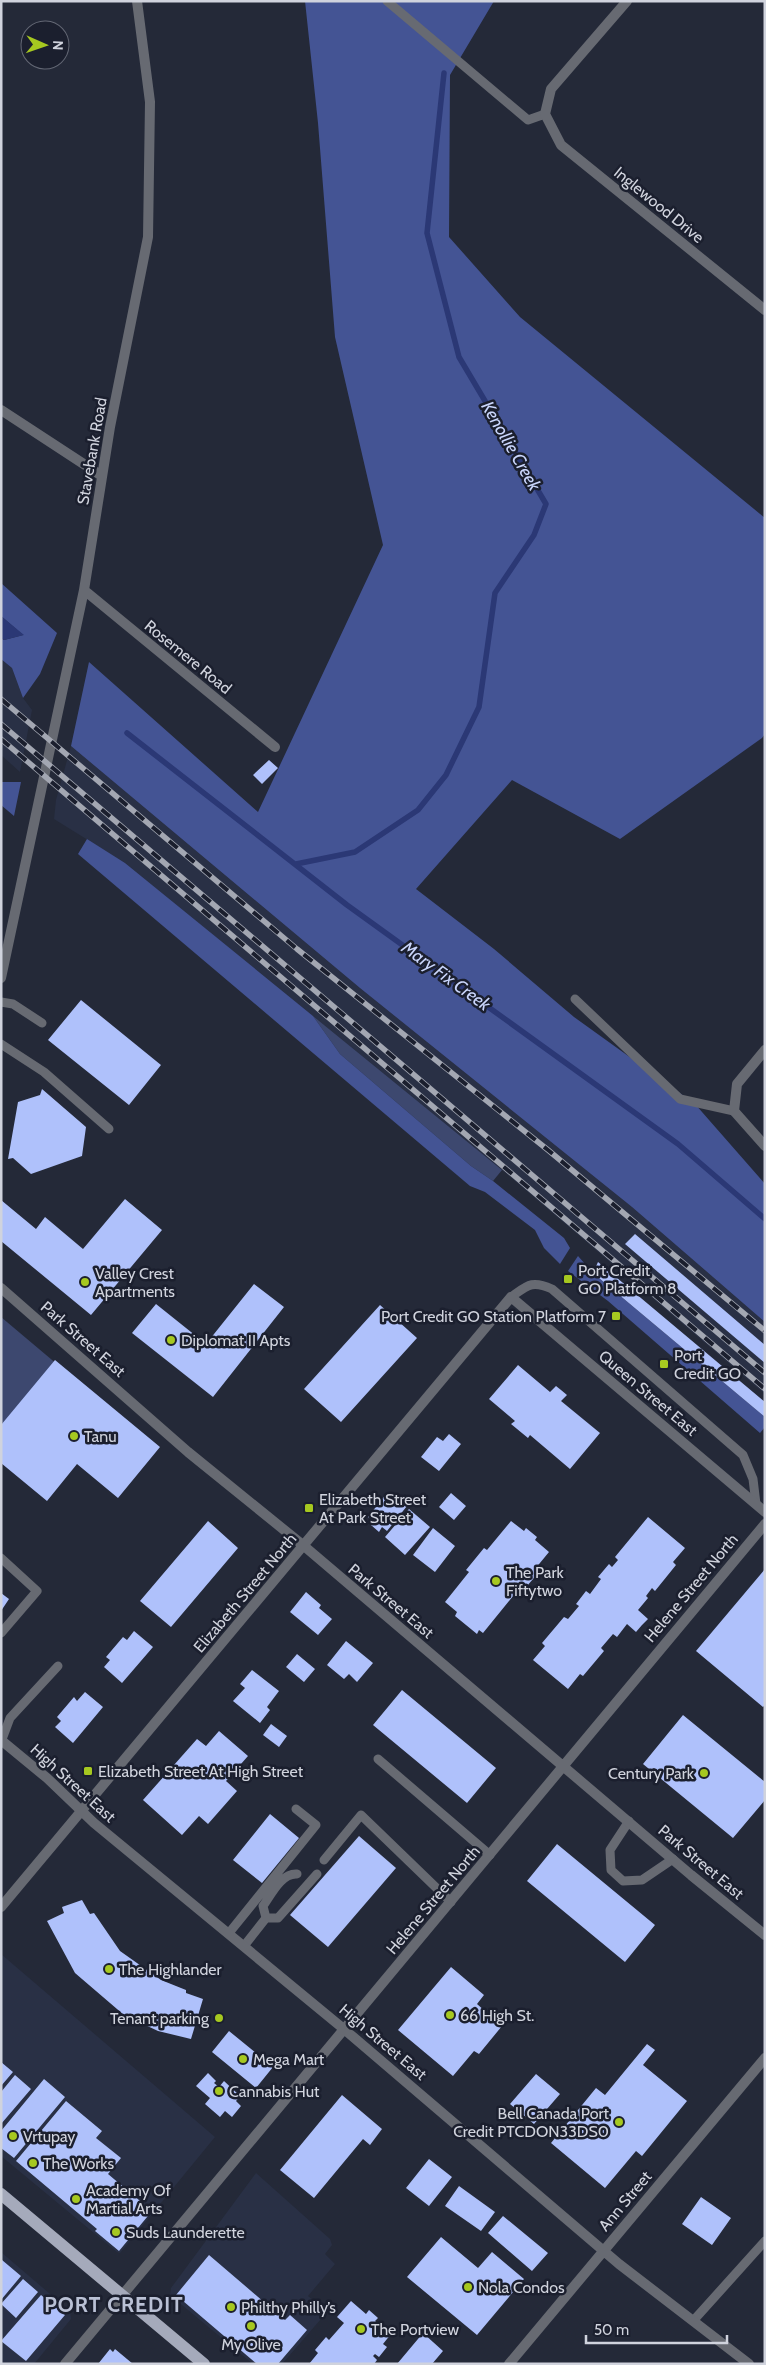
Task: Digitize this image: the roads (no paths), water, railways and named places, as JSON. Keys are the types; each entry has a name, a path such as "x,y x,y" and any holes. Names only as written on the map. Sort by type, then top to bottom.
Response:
{"main road":[{"path":"1,2194 204,2364"}],"street":[{"name":"Stavebank Road","path":"1,978 84,590 110,427 148,237 150,102 137,1"},
{"path":"545,114 551,90 627,1"},
{"name":"Inglewood Drive","path":"545,114 561,145 765,310"},
{"path":"1,410 102,476"},
{"name":"Rosemere Road","path":"84,590 275,747"},
{"path":"765,1050 737,1084 734,1111 765,1146"},
{"name":"Park Street East","path":"1,1288 188,1452 304,1546 765,1935"},
{"name":"Elizabeth Street North","path":"1,1907 511,1297"},
{"name":"Queen Street East","path":"511,1297 765,1512"},
{"name":"Helene Street North","path":"65,2364 765,1524"},
{"name":"High Street East","path":"2,1741 82,1810 94,1823 345,2030 604,2251 749,2364"},
{"name":"Ann Street","path":"509,2364 765,2058"}],"lane":[{"path":"387,1 528,120 545,114"},
{"path":"575,999 680,1099 734,1111"},
{"path":"1,1002 13,1004 42,1023"},
{"path":"1,1044 44,1072 109,1129"},
{"path":"511,1297 529,1284 541,1284 552,1289 743,1455 753,1479 756,1504"},
{"path":"1,1558 37,1591 1,1632"},
{"path":"2,1741 10,1718 58,1666"},
{"path":"378,1759 490,1855"},
{"path":"229,1933 316,1825 296,1809"},
{"path":"324,1860 361,1814 451,1902"},
{"path":"629,1821 610,1850 611,1870 623,1881 642,1880 673,1859"},
{"path":"266,1918 263,1906 284,1878 290,1874 297,1874"},
{"path":"266,1918 278,1918 317,1874"},
{"path":"244,1946 266,1918"},
{"path":"693,2321 765,2241"}],"waterway":[{"name":"Kenollie Creek","path":"296,864 355,852 418,810 446,775 479,707 495,593 534,535 546,504 459,357 427,233 444,73"},
{"name":"Mary Fix Creek","path":"127,733 347,905 678,1144 765,1219"}],"railway":[{"path":"1,699 297,949 548,1150 765,1331"},
{"path":"1,724 765,1373"},
{"path":"1,739 765,1389"}],"place":[{"name":"Port Credit GO Platform 8","path":"568,1279"},
{"name":"Valley Crest Apartments","path":"85,1282"},
{"name":"Port Credit GO Station Platform 7","path":"616,1316"},
{"name":"Diplomat II Apts","path":"171,1340"},
{"name":"Port Credit GO","path":"664,1364"},
{"name":"Tanu","path":"74,1436"},
{"name":"Elizabeth Street At Park Street","path":"309,1508"},
{"name":"The Park Fiftytwo","path":"496,1581"},
{"name":"Elizabeth Street At High Street","path":"88,1771"},
{"name":"Century Park","path":"704,1773"},
{"name":"The Highlander","path":"109,1969"},
{"name":"66 High St.","path":"450,2015"},
{"name":"Tenant parking","path":"219,2018"},
{"name":"Mega Mart","path":"243,2059"},
{"name":"Cannabis Hut","path":"219,2091"},
{"name":"Bell Canada Port Credit PTCDON33DS0","path":"619,2122"},
{"name":"Vrtupay","path":"13,2136"},
{"name":"The Works","path":"33,2163"},
{"name":"Academy Of Martial Arts","path":"76,2199"},
{"name":"Suds Launderette","path":"116,2232"},
{"name":"Nola Condos","path":"468,2287"},
{"name":"Philthy Philly’s","path":"231,2307"},
{"name":"My Olive","path":"251,2326"},
{"name":"The Portview","path":"361,2329"}],"district":[{"name":"PORT CREDIT","path":"114,2304"}]}
